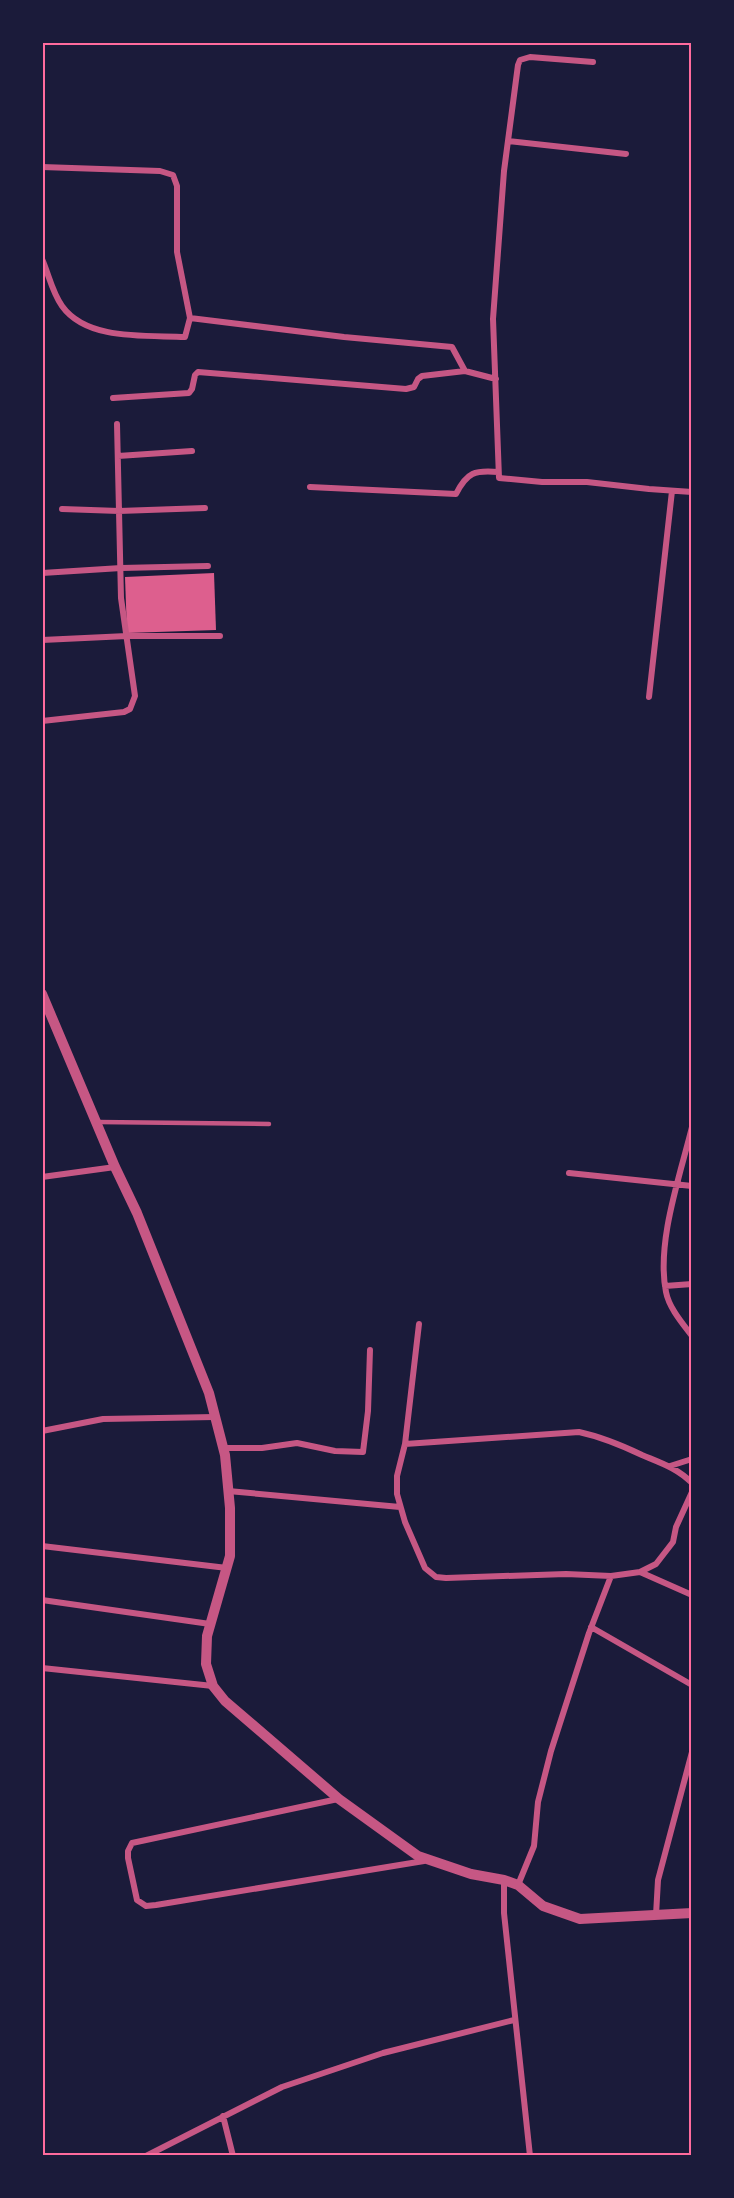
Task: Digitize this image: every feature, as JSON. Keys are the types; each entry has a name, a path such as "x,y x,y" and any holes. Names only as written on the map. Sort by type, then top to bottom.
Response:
{"street":[{"path":"593,62 530,57 520,60 518,65 508,141 494,319 499,478 542,482 587,482 692,492"},
{"path":"508,141 626,154"},
{"path":"42,167 160,171 173,175 177,186 177,252 190,318 185,337 102,332 69,315 54,292 42,259"},
{"path":"190,318 344,337 452,347 465,370"},
{"path":"113,398 189,393 198,372 406,389 414,387 422,376 465,370 496,379"},
{"path":"42,720 118,713 130,709 135,696 121,598 117,424"},
{"path":"118,456 192,451"},
{"path":"310,487 456,494 470,474 483,471 498,472"},
{"path":"649,697 672,491"},
{"path":"62,509 119,511 205,508"},
{"path":"42,573 121,567 208,566"},
{"path":"42,640 126,636 220,636"},
{"path":"42,994 95,1122 137,1213 183,1326 209,1393 223,1448 228,1491 230,1556 207,1636 206,1664 213,1686 225,1701 339,1799 418,1856 471,1874 518,1885 543,1906 580,1919 692,1913"},
{"path":"692,1127 666,1233 663,1262 666,1295 692,1336"},
{"path":"42,1177 115,1167"},
{"path":"569,1173 692,1186"},
{"path":"665,1286 692,1284"},
{"path":"419,1324 405,1444 397,1476 400,1507 425,1568 436,1576 611,1576 640,1572 656,1564 673,1542 676,1527 692,1492"},
{"path":"223,1448 262,1448 297,1443 335,1451 363,1452 368,1411 370,1350"},
{"path":"42,1431 103,1419 215,1416"},
{"path":"405,1444 579,1432 601,1437 670,1466 684,1474 692,1483"},
{"path":"670,1466 692,1459"},
{"path":"228,1491 400,1507"},
{"path":"42,1546 226,1568"},
{"path":"640,1572 692,1595"},
{"path":"518,1885 534,1846 538,1802 551,1751 591,1627 611,1576"},
{"path":"42,1600 210,1624"},
{"path":"591,1627 692,1685"},
{"path":"42,1668 213,1686"},
{"path":"656,1915 658,1880 692,1752"},
{"path":"339,1799 132,1843 128,1851 128,1858 137,1900 146,1906 156,1905 429,1860"},
{"path":"504,1880 504,1913 514,2020 530,2156"},
{"path":"146,2156 282,2087 383,2053 514,2020"},
{"path":"223,2116 233,2156"}],"lane":[{"path":"95,1122 269,1125"}],"building":[{"path":"214,573 216,630 127,633 125,577"}]}
